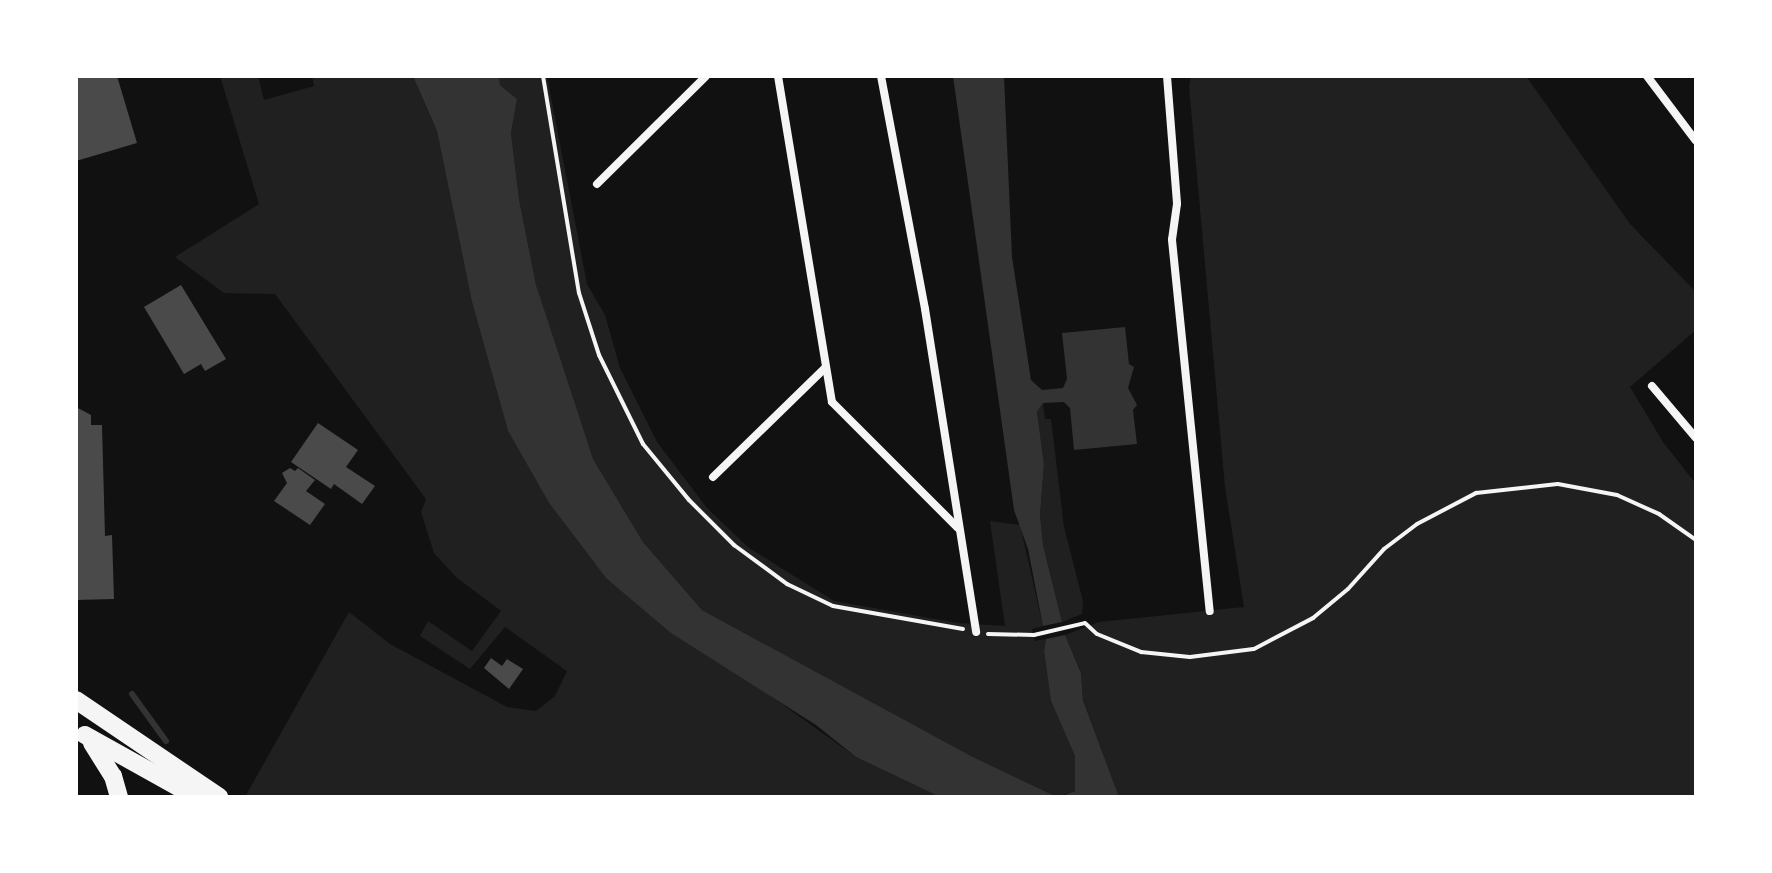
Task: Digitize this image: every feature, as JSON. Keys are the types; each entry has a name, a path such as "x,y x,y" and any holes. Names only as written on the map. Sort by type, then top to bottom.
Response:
{"main road":[{"path":"76,700 219,797"},
{"path":"80,731 102,754 119,797"},
{"path":"80,731 196,797"}],"street":[{"path":"597,184 706,76"},
{"path":"778,76 832,402 958,529"},
{"path":"881,76 925,309 976,632"},
{"path":"1167,76 1177,204 1172,240 1210,611"},
{"path":"1647,76 1696,141"},
{"path":"713,477 825,368"},
{"path":"1652,386 1696,438"}],"path":[{"path":"543,76 579,293 599,355 643,444 689,500 734,545 787,584 833,606 976,632 1034,635 1085,623 1097,634 1141,652 1190,657 1254,649 1313,618 1395,540 1443,508 1476,493 1558,484 1617,495 1659,514 1696,540"}],"shaded area":[{"path":"220,76 258,76 264,100 314,86 312,76 413,76 437,131 472,302 508,431 549,503 606,578 856,757 940,797 245,797 349,612 390,644 507,707 536,711 555,696 567,671 505,627 470,669 420,636 428,621 472,651 501,611 456,577 434,553 421,512 426,499 275,294 224,293 175,257 259,204"},
{"path":"413,76 499,76 500,85 517,99 511,133 519,199 536,285 593,459 643,542 702,610 971,756 1057,797 940,797 856,757 816,725 671,633 606,578 549,503 508,431 472,302 437,131"},
{"path":"499,76 547,76 587,284 605,315 620,368 657,442 707,508 749,548 834,601 958,623 1005,626 990,521 1020,525 1043,626 1032,629 1035,641 1046,639 1044,651 1051,701 1075,756 1075,791 1057,797 971,756 702,610 643,542 593,459 558,361 536,285 519,199 511,133 517,99 500,85"},
{"path":"953,76 1004,76 1012,257 1031,380 1042,390 1063,388 1067,379 1062,333 1125,327 1129,364 1134,367 1128,388 1137,405 1133,410 1137,444 1074,450 1070,408 1064,402 1043,403 1037,412 1044,464 1040,515 1043,545 1062,622 1043,626 1028,549 1014,510"},
{"path":"1191,76 1526,76 1630,224 1696,292 1696,330 1630,387 1663,442 1696,484 1696,797 1119,797 1083,699 1081,672 1065,635 1099,622 1244,607 1225,487 1189,86"},
{"path":"1043,403 1045,419 1051,419 1064,527 1083,601 1082,614 1062,622 1043,545 1040,515 1044,464 1037,412"},
{"path":"1065,635 1081,673 1083,700 1119,797 1060,797 1075,791 1075,756 1051,701 1044,651 1046,639"}],"building":[{"path":"76,76 117,76 137,143 76,161"},
{"path":"181,285 226,359 205,371 201,364 184,374 144,307"},
{"path":"76,407 91,415 91,425 102,425 105,536 112,535 114,599 76,600"},
{"path":"318,423 358,450 346,467 375,486 362,504 334,484 331,489 291,462"},
{"path":"290,468 295,471 298,468 315,480 306,491 325,504 310,525 274,501 287,483 282,473"},
{"path":"491,658 502,666 507,659 523,669 509,689 484,668"}],"waterway":[{"path":"132,694 166,741"}]}
